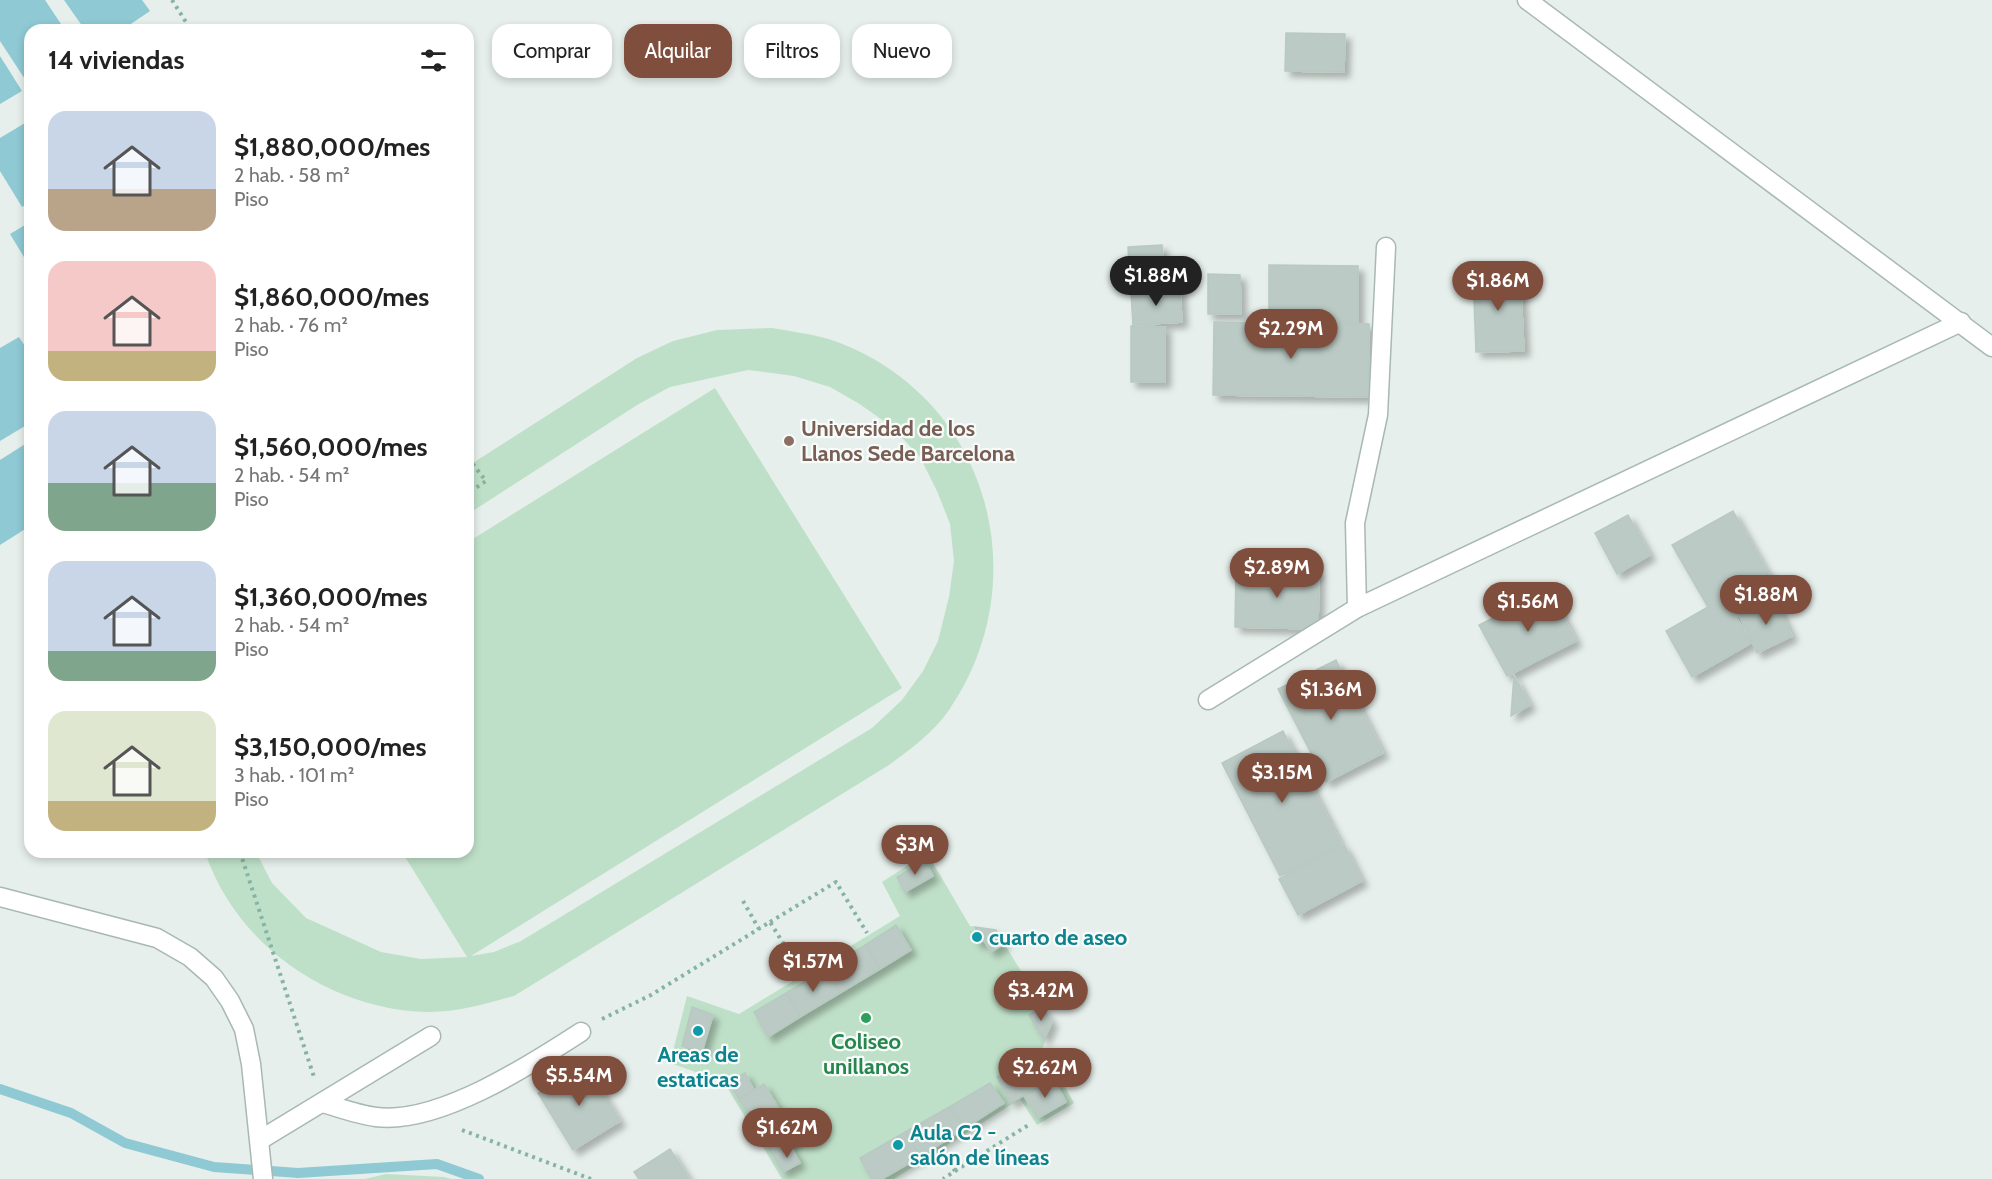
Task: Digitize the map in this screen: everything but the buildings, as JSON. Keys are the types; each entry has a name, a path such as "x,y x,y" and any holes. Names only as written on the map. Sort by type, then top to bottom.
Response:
{"street":[{"path":"1527,0 1992,347"},
{"path":"1357,608 1354,523 1378,415 1386,247"},
{"path":"1208,700 1357,608 1960,322"},
{"path":"0,897 157,938 190,957 214,978 230,1001 244,1029 251,1064 263,1179"},
{"path":"323,1103 377,1117 434,1110 476,1094 581,1032"},
{"path":"261,1149 323,1103 431,1036"}],"path":[{"path":"172,0 187,24"},
{"path":"474,466 486,481 474,490"},
{"path":"242,858 323,1103"},
{"path":"581,1032 612,1013 651,995 836,882 867,933"},
{"path":"743,901 759,929"},
{"path":"770,922 803,975"},
{"path":"434,1110 454,1126 591,1179"},
{"path":"943,1179 1030,1124"},
{"path":"941,1150 956,1171"}],"green space":[{"path":"772,328 815,336 839,343 866,355 891,370 928,402 958,440 978,482 990,528 993,574 988,621 973,667 949,710 921,740 889,765 514,996 447,1011 425,1012 389,1008 354,998 321,984 290,965 263,942 239,916 219,885 208,858 259,858 272,883 306,918 381,952 421,959 467,957 406,858 474,858 474,538 715,388 902,688 471,956 494,952 521,941 872,728 902,700 923,671 938,641 949,597 954,561 950,524 920,457 891,426 830,387 794,376 748,370 670,387 637,405 474,510 474,462 637,358 673,341 717,330"},
{"name":"Coliseo unillanos","path":"927,853 970,926 996,930 1052,1022 1043,1047 1074,1103 1037,1125 1020,1099 894,1179 782,1179 724,1082 670,1063 687,996 739,1014 900,916 882,882"},
{"path":"386,1174 444,1177 451,1179 365,1179"}],"water":[{"path":"0,0 45,0 61,24 24,24 24,78 0,41"},
{"path":"64,0 142,0 150,11 131,24 81,24"},
{"path":"0,56 22,91 0,104"},
{"path":"24,124 24,206 22,207 0,171 0,138"},
{"path":"24,226 24,257 10,234"},
{"path":"19,337 24,345 24,427 0,441 0,348"},
{"path":"24,445 24,530 0,545 0,460"}],"waterway":[{"path":"0,1089 71,1113 125,1143 214,1167 298,1173 437,1164 479,1179"}],"place":[{"name":"Universidad de los Llanos Sede Barcelona","path":"789,441"},
{"name":"cuarto de aseo","path":"977,937"},
{"name":"Coliseo unillanos","path":"866,1018"},
{"name":"Areas de estaticas","path":"698,1031"},
{"name":"Aula C2 - salón de líneas","path":"898,1145"}]}
